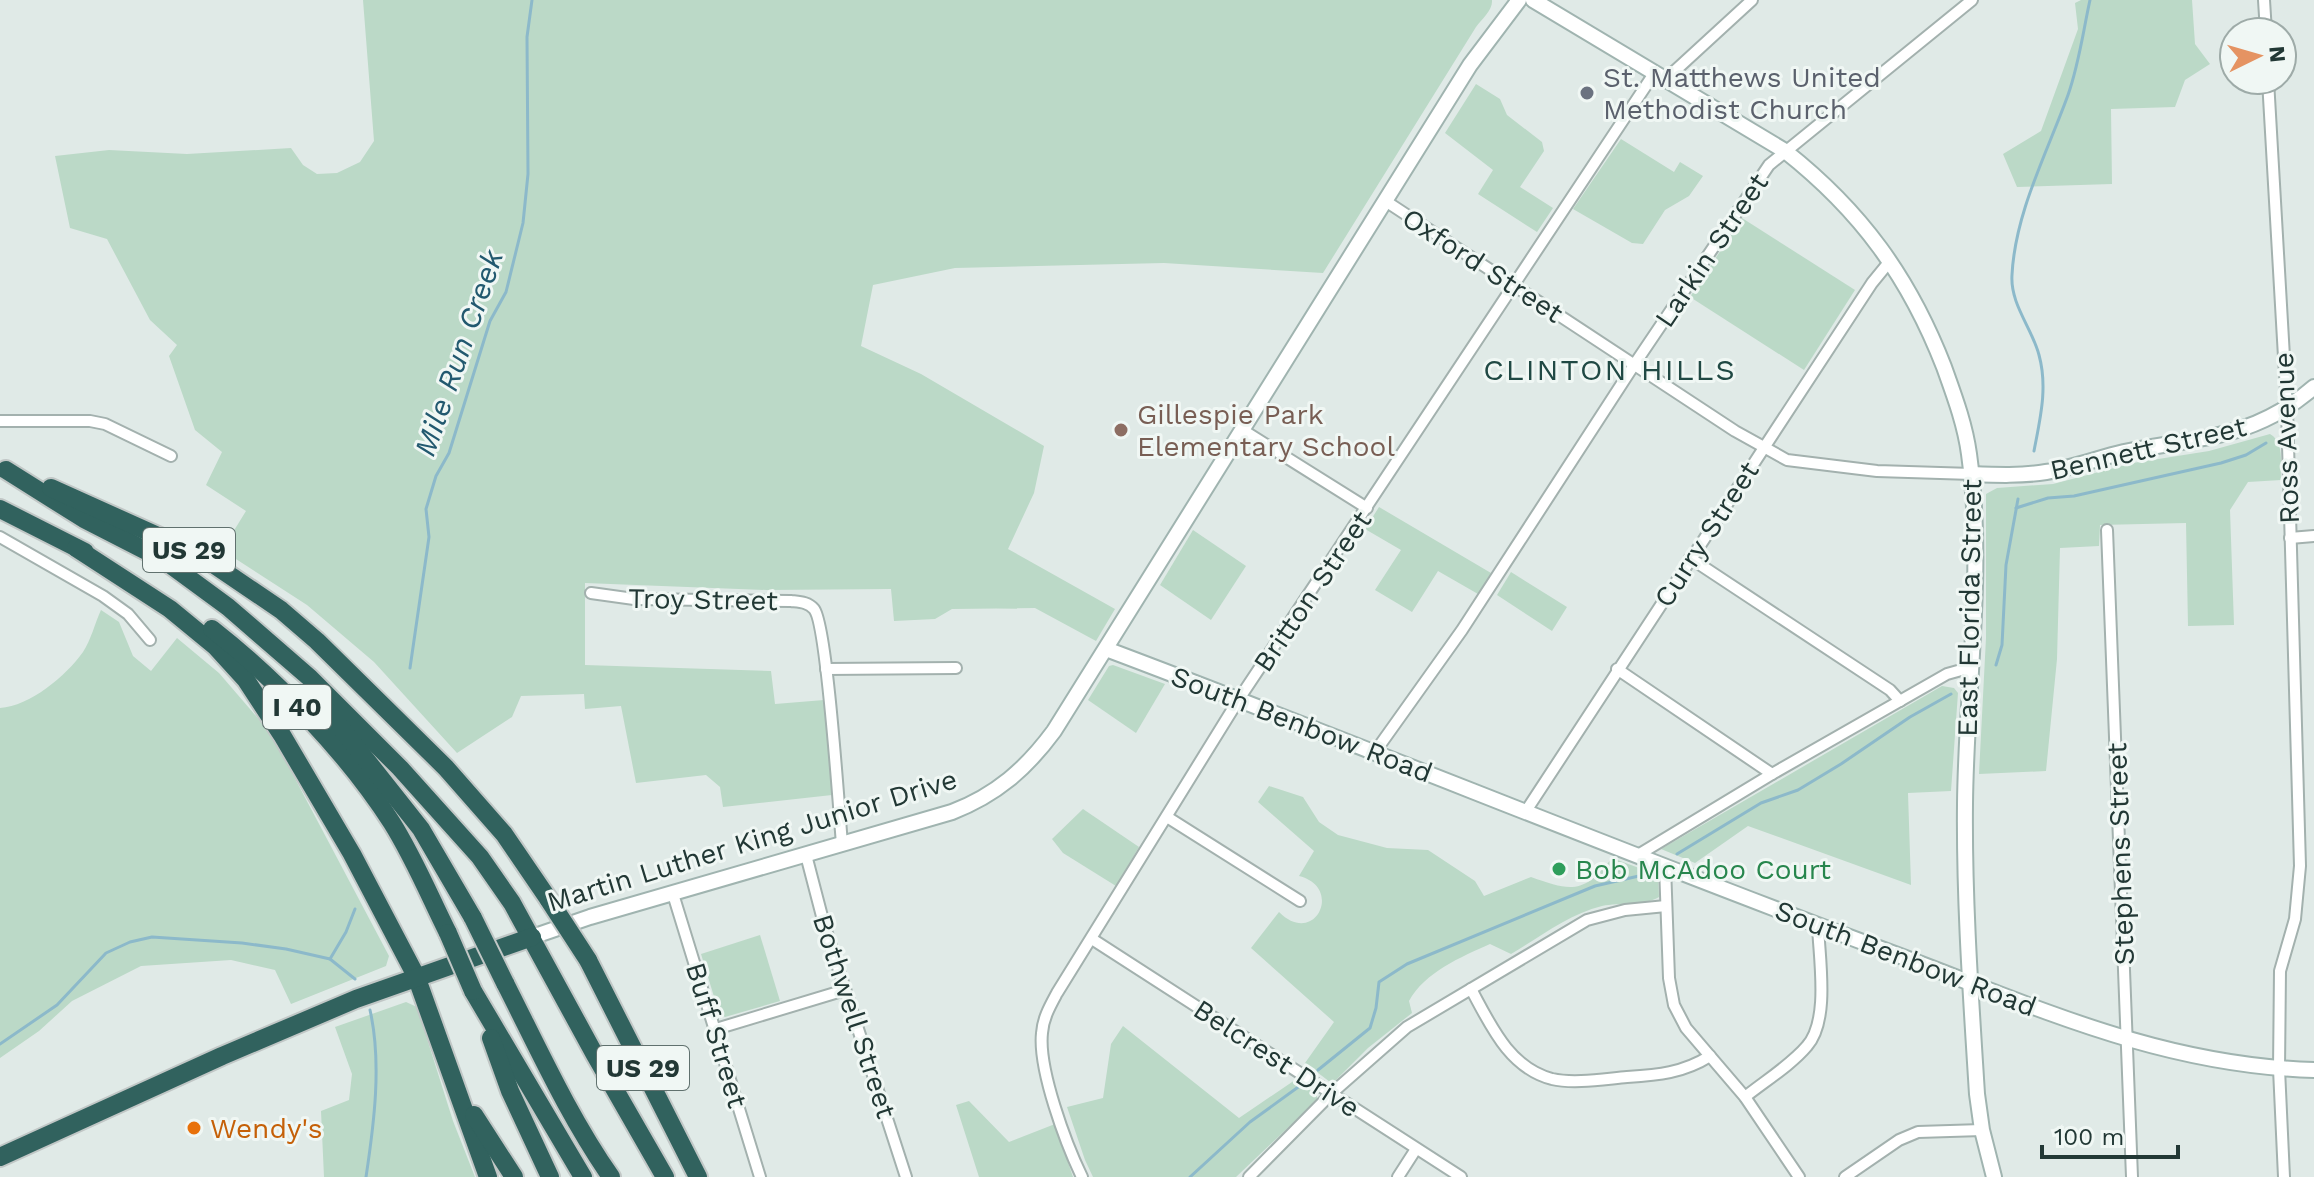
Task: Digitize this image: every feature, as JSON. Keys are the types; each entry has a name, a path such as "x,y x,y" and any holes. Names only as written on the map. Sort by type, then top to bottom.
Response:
{"highway":[{"name":"I 40","path":"3,468 71,511 164,560 275,646 414,818 473,918 593,1152 611,1177"},
{"name":"US 29","path":"3,468 200,555 281,610 381,702 446,768 504,834 588,960 698,1177"},
{"name":"I 40","path":"0,509 138,577 169,598 231,645 296,707 359,776 393,825 448,933 473,991 583,1177"},
{"path":"76,548 170,609 215,646 246,680 352,854 416,976 488,1177"},
{"path":"275,646 344,710 480,857 532,937 665,1177"},
{"name":"Martin Luther King Junior Drive","path":"0,1157 227,1054 416,976 532,937"},
{"path":"473,991 510,1091 550,1177"},
{"path":"453,1078 514,1177"}],"main road":[{"name":"Martin Luther King Junior Drive","path":"532,937 590,917 952,812 987,796 1007,782 1041,748 1106,649 1470,65 1519,0"},
{"name":"East Florida Street","path":"1533,0 1785,151 1841,199 1890,261 1924,318 1948,379 1966,433 1972,474 1974,592 1965,803 1977,1094 1994,1177"},
{"name":"Bennett Street","path":"1972,474 2019,475 2053,471 2121,453 2234,433 2287,409 2314,387"},
{"name":"South Benbow Road","path":"1106,649 1818,925 2127,1040 2206,1059 2279,1069 2314,1070"}],"street":[{"name":"Britton Street","path":"1082,1177 1047,1079 1041,1052 1046,1014 1057,993 1239,699 1513,284 1660,76 1752,0"},
{"name":"Larkin Street","path":"1375,752 1462,630 1634,365 1769,165 1972,0"},
{"name":"Ross Avenue","path":"2269,96 2287,409 2300,866 2295,919 2280,971 2279,1069 2284,1177"},
{"name":"Oxford Street","path":"1387,202 1762,448 1787,460 1877,471 1972,474"},
{"name":"Curry Street","path":"1526,811 1762,448 1872,283 1890,261"},
{"path":"0,421 90,421 105,424 171,456"},
{"path":"1241,429 1367,508"},
{"name":"Stephens Street","path":"2107,530 2132,1177"},
{"path":"2290,538 2314,536"},
{"path":"0,537 103,596 128,614 150,640"},
{"path":"1690,558 1890,690 1900,701"},
{"name":"Troy Street","path":"591,593 634,599 806,603 814,608 820,619 826,669"},
{"path":"1638,855 1947,674 1972,667"},
{"path":"842,844 826,669 956,668"},
{"path":"1617,669 1772,774"},
{"path":"1167,817 1300,901"},
{"name":"Bothwell Street","path":"806,855 845,990 906,1177"},
{"path":"1665,866 1669,978 1674,1005 1686,1028 1745,1097 1799,1177"},
{"name":"Buff Street","path":"673,894 760,1177"},
{"path":"1249,1177 1332,1093 1407,1027 1587,920 1625,910 1666,906"},
{"path":"1745,1097 1802,1051 1816,1033 1820,1013 1818,925"},
{"name":"Belcrest Drive","path":"1092,939 1461,1177"},
{"path":"1471,989 1503,1046 1535,1071 1553,1079 1667,1075 1691,1068 1710,1056"},
{"path":"716,1029 845,990"},
{"path":"1845,1177 1899,1140 1918,1132 1982,1130"},
{"path":"1398,1177 1416,1149"}],"green space":[{"path":"363,0 1492,0 1492,4 1323,273 1164,263 955,268 873,285 861,346 921,374 1044,446 1034,493 1008,549 1115,609 1096,641 1035,608 952,609 935,619 894,621 891,589 767,590 585,583 585,665 771,671 775,704 824,700 832,795 723,807 720,787 706,775 636,783 621,706 585,709 584,694 521,696 512,717 457,753 374,662 307,605 222,550 246,511 206,485 222,452 195,430 169,356 177,345 150,320 107,239 70,228 55,156 109,150 187,154 291,148 303,165 317,174 337,173 360,162 374,141"},
{"path":"2081,0 2192,0 2195,44 2210,64 2185,80 2175,107 2111,109 2112,184 2017,187 2003,154 2041,131 2078,29 2075,3"},
{"path":"1476,84 1500,99 1507,115 1542,142 1544,151 1520,187 1553,208 1537,232 1478,194 1493,170 1445,133"},
{"path":"1621,139 1674,172 1680,162 1703,176 1689,196 1665,210 1643,244 1632,243 1573,209"},
{"path":"1742,218 1855,290 1804,370 1690,297"},
{"path":"2270,434 2280,448 2281,480 2248,482 2230,510 2234,625 2188,626 2186,523 2100,525 2099,546 2060,548 2057,659 2046,771 1979,774 1986,638 1986,494 1997,488 2053,484 2133,463 2209,451"},
{"path":"1379,507 1491,573 1478,594 1438,571 1412,612 1375,590 1401,550 1365,529"},
{"path":"1193,530 1246,566 1211,620 1160,585"},
{"path":"1511,572 1567,607 1552,631 1497,595"},
{"path":"101,610 119,622 133,656 151,671 177,638 219,673 263,724 389,956 386,966 291,1004 275,970 231,960 141,966 72,1001 39,1031 0,1058 0,708 35,696 67,671 86,647"},
{"path":"1109,666 1165,684 1136,733 1088,700"},
{"path":"1942,686 1954,688 1958,693 1951,791 1908,793 1911,885 1748,826 1695,863 1661,849"},
{"path":"1269,786 1303,797 1319,822 1338,835 1387,848 1428,850 1475,881 1484,896 1531,877 1576,887 1593,879 1612,858 1658,875 1659,897 1590,910 1566,920 1511,954 1490,944 1456,960 1434,974 1416,991 1409,1001 1412,1013 1368,1048 1335,1081 1330,1082 1305,1063 1334,1022 1251,948 1279,912 1292,921 1304,923 1319,912 1322,902 1320,891 1313,882 1299,876 1314,851 1258,802"},
{"path":"1083,809 1139,847 1116,886 1063,853 1052,839"},
{"path":"760,935 780,1001 725,1017 719,1013 701,954"},
{"path":"406,1002 417,1007 453,1121 475,1177 324,1177 321,1111 349,1100 352,1074 335,1027"},
{"path":"1123,1026 1239,1118 1295,1080 1317,1094 1317,1100 1236,1177 1093,1177 1067,1107 1103,1098 1111,1044"},
{"path":"969,1101 1009,1142 1055,1124 1073,1177 979,1177 956,1105"}],"waterway":[{"name":"Mile Run Creek","path":"410,668 429,537 426,509 436,476 449,453 490,321 506,292 523,223 528,174 527,37 532,0"},
{"path":"2034,451 2042,403 2042,367 2036,345 2014,296 2014,252 2033,184 2072,83 2090,0"},
{"path":"2016,508 2048,498 2074,496 2221,463 2246,455 2266,443"},
{"path":"1996,665 2002,645 2006,565 2018,499"},
{"path":"1677,854 1761,803 1798,790 1951,694"},
{"path":"1318,1070 1370,1028 1379,982 1407,964 1595,886 1652,873"},
{"name":"Mile Run Creek","path":"330,959 355,909"},
{"path":"0,1044 57,1005 106,953 130,942 152,937 286,949 330,959 355,979"},
{"path":"366,1177 376,1072 370,1010"},
{"path":"1190,1177 1250,1122 1301,1085"}],"place":[{"name":"St. Matthews United Methodist Church","path":"1587,93"},
{"name":"Gillespie Park Elementary School","path":"1121,430"},
{"name":"Bob McAdoo Court","path":"1559,869"},
{"name":"Wendy's","path":"194,1128"}],"district":[{"name":"CLINTON HILLS","path":"1610,370"}]}
